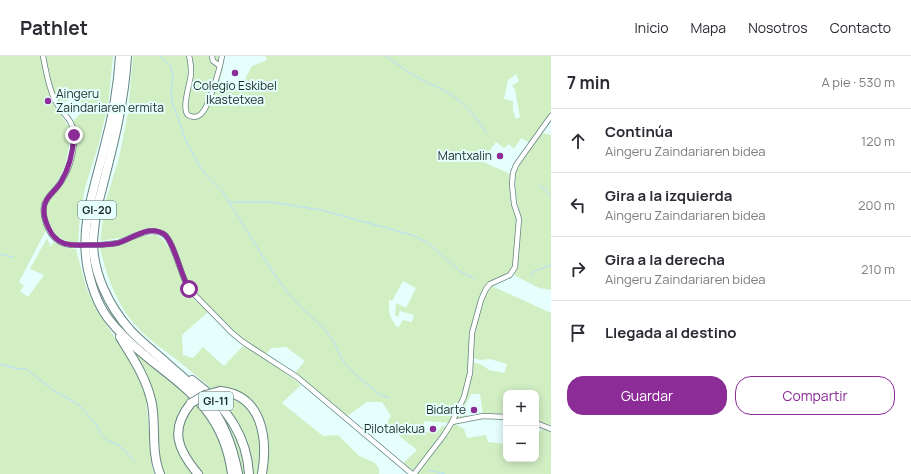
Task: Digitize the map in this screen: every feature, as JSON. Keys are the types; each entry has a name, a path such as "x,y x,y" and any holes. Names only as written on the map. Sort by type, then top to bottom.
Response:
{"highway":[{"name":"GI-20","path":"120,56 115,100 105,147 88,206 85,252 90,277 98,300 110,321 131,342 185,387 203,406 213,420 223,439 232,474"},
{"name":"GI-20","path":"128,56 123,102 113,150 97,208 93,242 96,262 103,287 115,311 131,331 194,387 215,412 228,436 234,454 238,474"},
{"path":"110,321 144,379 152,404 156,454 160,474"},
{"name":"GI-11","path":"152,349 204,388 222,407 234,423 243,443 249,474"},
{"path":"198,474 186,458 179,443 178,434 180,421 191,403 205,395 228,392 241,398 247,403 256,414 262,428 265,443 262,474"}],"street":[{"path":"43,56 55,101 70,120 74,135 73,149 68,168 58,187 46,199 44,211 47,225 54,238 66,245 100,245 118,243 151,231 165,235 170,242 189,289 224,326 243,342 297,377 414,473 444,435 464,397 470,373 472,334 481,300 486,289 490,284 510,275 515,267 519,219 514,204 513,173 516,165 551,116"},
{"path":"189,56 191,76 186,107 187,114 195,117 200,115 207,104 222,56"},
{"path":"212,56 213,61 220,66"},
{"path":"452,422 483,416 503,417"},
{"path":"539,424 551,429"}],"green space":[{"path":"0,56 41,56 47,87 54,105 69,127 69,146 65,167 42,204 42,215 46,230 19,282 24,286 20,291 28,297 44,275 30,269 47,238 51,247 53,242 67,248 76,249 86,287 97,311 125,353 138,378 146,399 154,474 0,474"},
{"path":"46,56 113,56 108,105 99,143 85,188 80,216 78,242 69,242 58,237 48,224 45,210 47,202 66,176 75,128 73,121 85,109 78,98 72,97 60,106 53,90"},
{"path":"133,56 223,56 223,69 218,85 235,90 248,91 246,77 252,66 267,60 265,56 551,56 551,114 530,143 521,138 514,149 509,144 504,148 496,142 488,153 479,151 477,159 510,174 511,202 517,218 514,266 510,274 485,290 471,336 469,373 463,396 450,423 424,421 424,432 436,433 442,426 448,426 413,472 403,463 417,450 397,434 390,435 385,426 391,416 382,402 367,402 346,417 294,374 305,361 286,347 271,348 266,355 236,336 192,290 186,280 168,235 158,228 147,228 120,238 100,241 105,203 119,158 128,113","holes":["516,74 519,81 512,86 515,89 520,117 516,119 513,111 513,101 504,99 508,80","403,281 416,288 406,308 396,303 395,315 398,317 400,311 414,315 412,322 403,320 398,328 390,315 389,300 392,301"]},
{"path":"541,133 551,135 551,290 539,288 514,275 517,267 521,219 516,195 515,175 520,164"},
{"path":"156,235 162,239 171,252 188,292 208,312 182,335 183,355 193,358 203,347 224,366 244,345 282,370 301,385 282,403 323,436 338,435 359,456 375,463 379,469 379,474 267,474 269,451 268,434 256,407 250,400 234,389 212,389 153,342 142,332 124,310 114,291 100,248 118,246 141,236"},
{"path":"492,286 551,313 551,428 539,423 539,390 503,390 503,415 483,415 480,394 471,394 466,404 467,418 454,420 473,362 482,365 489,370 504,373 507,364 490,359 481,360 473,358 477,320 479,311 487,293"},
{"path":"130,347 217,395 232,398 244,405 253,416 262,442 259,474 164,474 160,458 158,417 153,392 147,376"},
{"path":"455,424 464,429 467,438 486,435 488,442 503,444 503,462 539,462 539,432 543,428 551,432 551,474 416,474 451,426"}],"waterway":[{"path":"160,56 171,66 173,79 171,93 173,105 185,139 204,173 222,191 274,274 288,293 322,326 334,342 343,361 356,375 379,394 389,398"},
{"path":"386,56 413,75 457,99 474,115 487,134"},
{"path":"540,185 551,196"},
{"path":"229,202 271,202 321,210 412,235 428,243 461,272 474,278"},
{"path":"0,254 13,257"},
{"path":"530,275 535,271 551,265"},
{"path":"0,364 18,369 25,368 53,390 79,405 95,423 102,435 107,440 120,446 135,462"},
{"path":"428,470 445,474"}],"place":[{"name":"Colegio Eskibel Ikastetxea","path":"235,73"},
{"name":"Aingeru Zaindariaren ermita","path":"48,101"},
{"name":"Mantxalin","path":"500,156"},
{"name":"Bidarte","path":"474,410"},
{"name":"Pilotalekua","path":"433,429"}],"route":[{"path":"74,135 73,149 68,168 62,181 46,199 44,205 47,225 54,238 66,245 100,245 118,243 142,233 151,231 158,232 165,235 170,242 189,289"}]}
